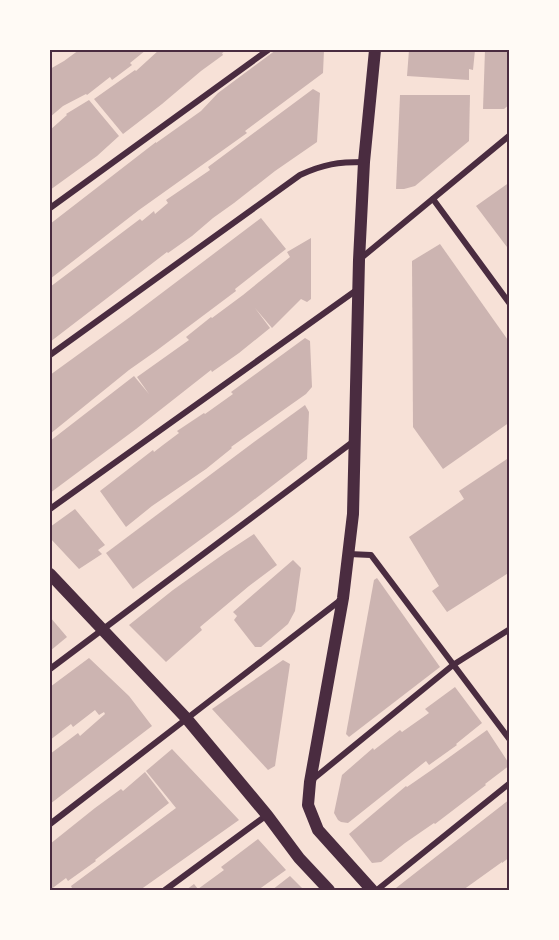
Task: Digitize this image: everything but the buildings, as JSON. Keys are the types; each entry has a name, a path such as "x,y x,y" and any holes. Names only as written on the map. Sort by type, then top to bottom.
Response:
{"main road":[{"path":"372,891 318,830 308,805 310,782 343,598 353,513 359,260 364,162 375,50"},
{"path":"50,574 187,719 299,858 329,891"}],"street":[{"path":"50,208 268,50"},
{"path":"359,260 510,135"},
{"path":"50,355 300,175 319,167 341,162 364,162"},
{"path":"434,199 510,304"},
{"path":"50,509 358,289"},
{"path":"50,669 355,440"},
{"path":"349,554 371,555 510,740"},
{"path":"50,824 343,598"},
{"path":"310,782 453,665 510,630"},
{"path":"377,891 510,783"},
{"path":"165,891 267,816"}]}
